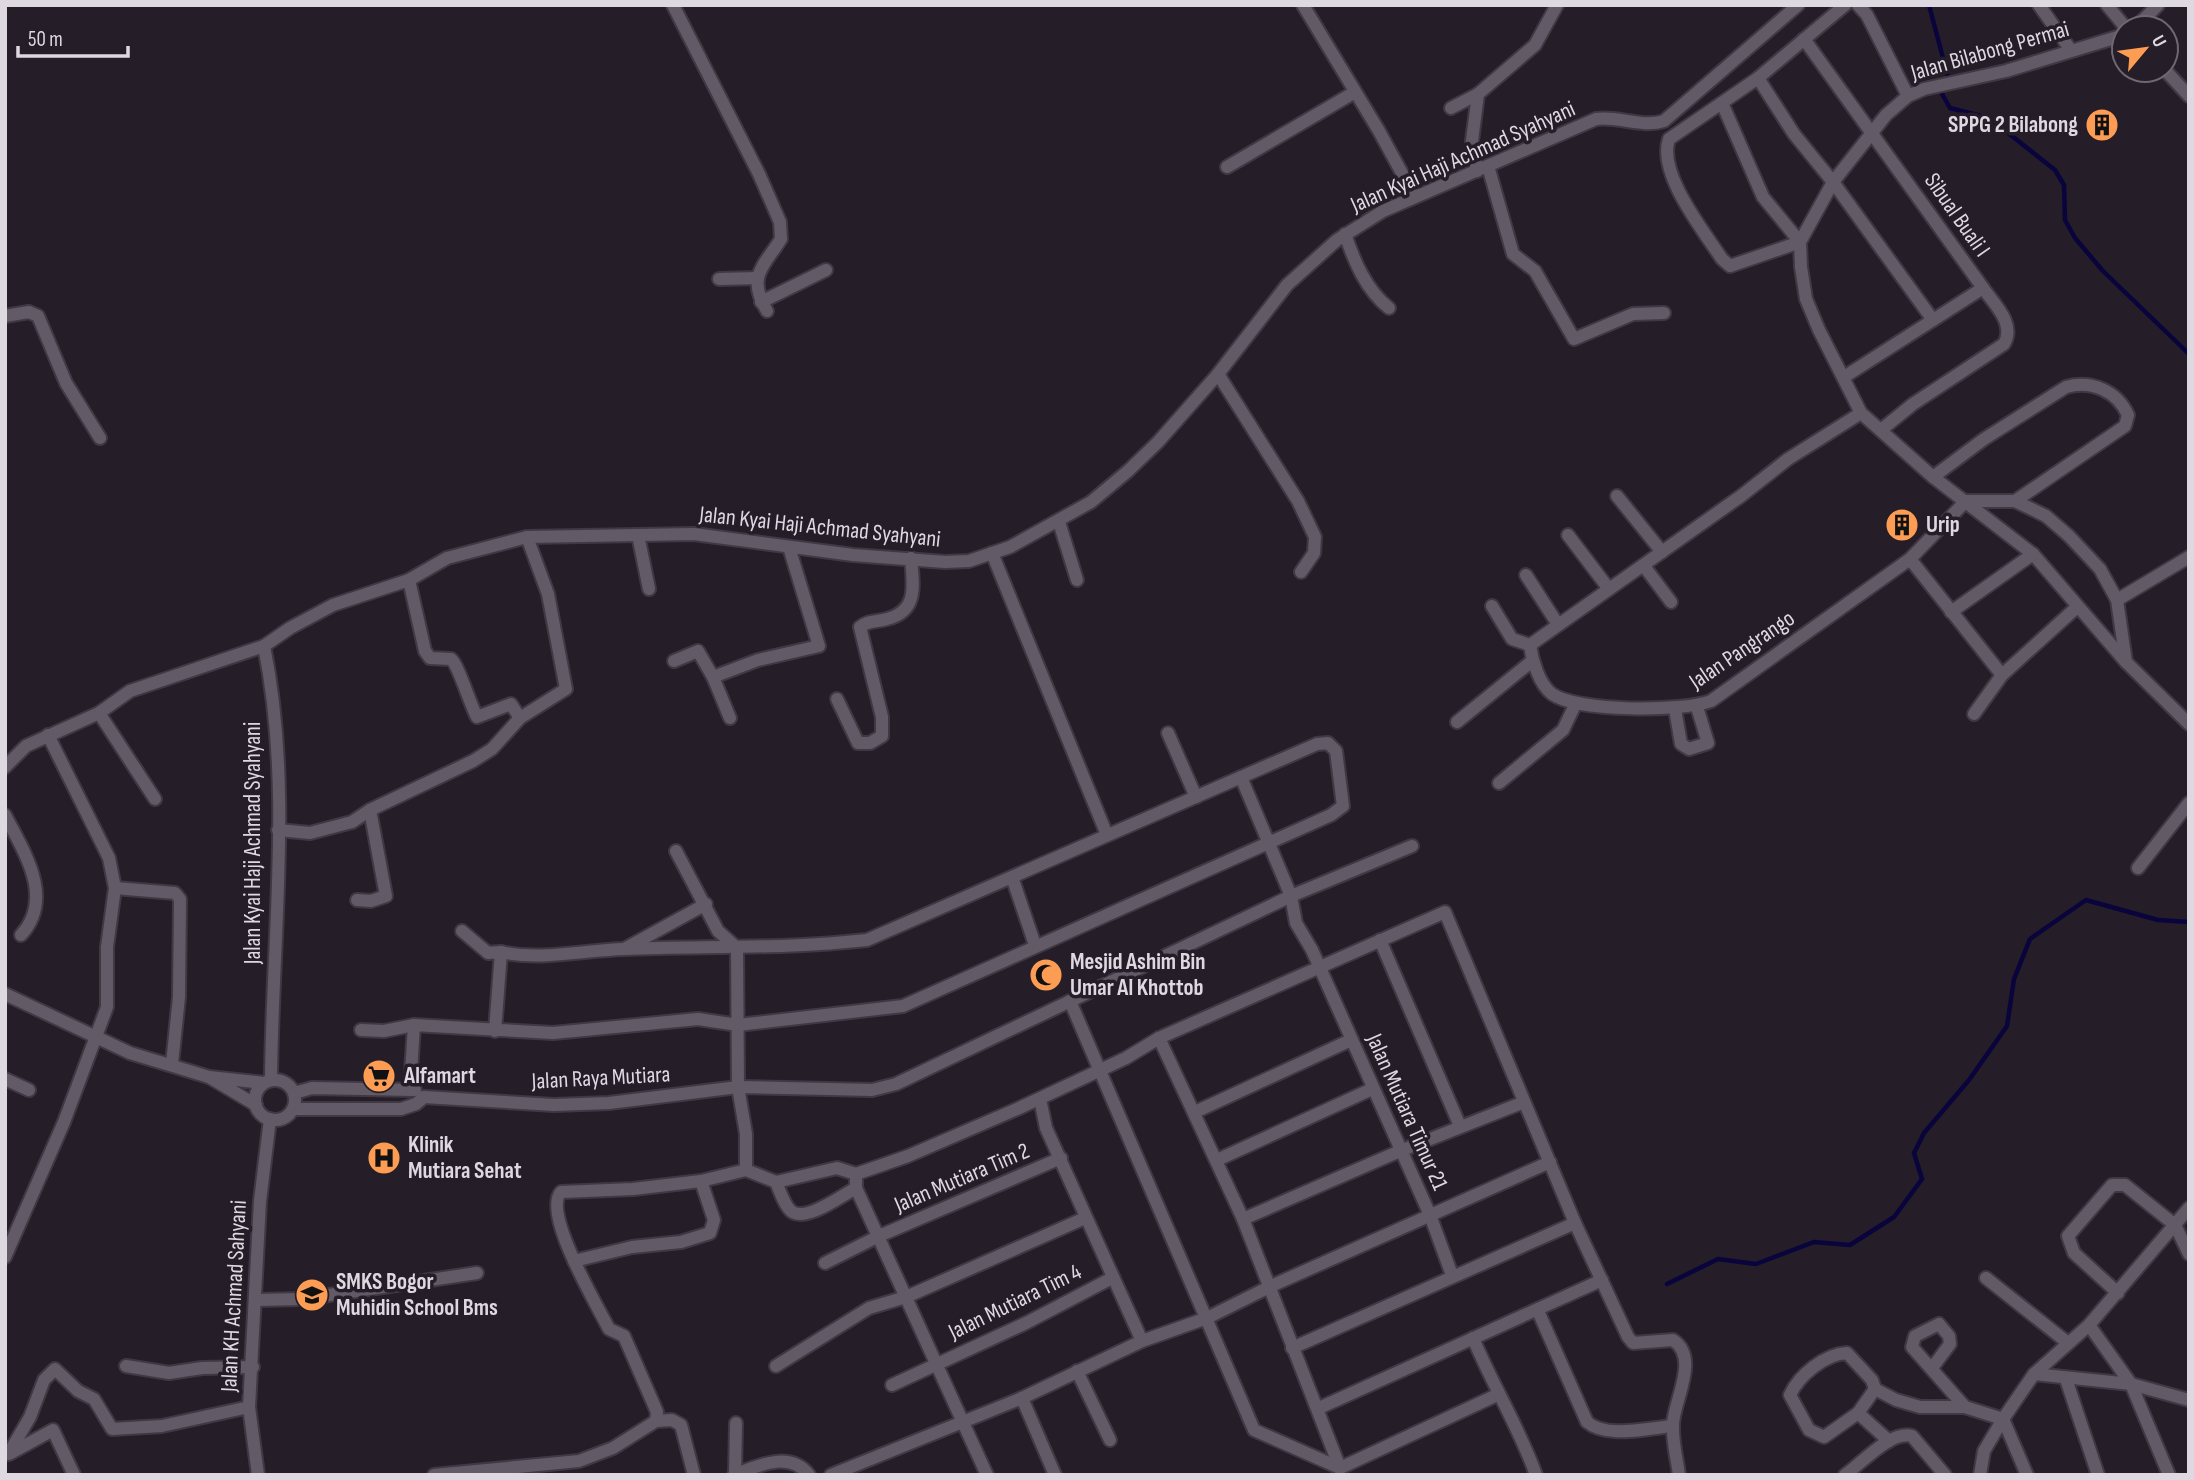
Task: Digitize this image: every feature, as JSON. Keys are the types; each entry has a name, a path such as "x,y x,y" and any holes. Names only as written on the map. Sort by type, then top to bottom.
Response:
{"street":[{"path":"673,5 745,144 780,222 781,239 762,263 758,278 764,306 826,270"},
{"path":"1303,5 1415,197"},
{"path":"1451,108 1478,94 1535,46 1558,5"},
{"name":"Jalan Kyai Haji Achmad Syahyani","path":"268,1082 278,831 277,729 264,646 290,628 333,605 409,580 447,558 527,537 694,534 789,547 969,561 992,553 1059,522 1091,502 1128,471 1158,442 1218,374 1287,285 1345,233 1415,197 1596,119 1610,117 1654,124 1664,121 1798,5"},
{"path":"1800,242 1730,266 1722,259 1690,209 1671,173 1665,152 1670,139 1758,78 1845,5"},
{"path":"1858,5 1867,15 1909,96"},
{"path":"2039,5 2070,49"},
{"name":"Sibual Buali I","path":"1804,39 1983,288 2006,322 2008,331 2004,344 1913,404 1881,430"},
{"name":"Jalan Bilabong Permai","path":"1800,242 1833,182 1886,115 1909,96 1924,89 2006,71 2110,39"},
{"path":"1758,78 1794,134 1833,182 1933,320"},
{"path":"1227,167 1354,92"},
{"path":"1478,94 1472,141 1513,254 1535,271 1574,339 1633,314 1664,313"},
{"path":"1722,103 1763,197 1800,242 1806,299 1861,413 1933,477 2033,554 2126,662 2188,723"},
{"path":"1345,233 1354,261 1374,295 1389,309"},
{"path":"719,279 758,278"},
{"path":"1844,377 1983,288"},
{"path":"5,316 29,312 38,316 66,383 100,438"},
{"path":"1218,374 1298,501 1315,537 1314,553 1301,572"},
{"path":"1933,477 1984,439 2066,387 2078,384 2096,386 2113,396 2128,415 2125,426 2015,501"},
{"path":"1492,606 1512,639 1534,642 1644,566 1788,458 1861,413"},
{"path":"1617,496 1662,552"},
{"path":"1966,501 2015,501 2046,516 2069,536 2100,569 2117,600 2126,662"},
{"name":"Jalan Pangrango","path":"1534,642 1532,662 1549,692 1576,703 1675,709 1697,706 1711,701 1909,559 1966,501"},
{"path":"1059,522 1077,580"},
{"path":"638,535 649,589"},
{"path":"1568,535 1609,589"},
{"path":"278,831 310,833 352,822 370,810 473,761 492,749 520,718 566,689 548,594 527,537"},
{"path":"713,677 758,660 819,646 789,547"},
{"path":"992,553 1107,835"},
{"path":"1951,612 2033,554"},
{"path":"2117,600 2189,557"},
{"path":"837,699 858,743 870,743 882,736 882,717 860,627 896,616 909,607 913,592 911,558"},
{"path":"1909,559 2002,675"},
{"path":"1644,566 1671,602"},
{"path":"1526,575 1558,624"},
{"path":"409,580 425,651 430,658 452,659 458,666 462,688 477,717 511,704 520,718"},
{"path":"1974,714 2002,675 2077,607"},
{"path":"5,767 26,746 99,713 130,691 264,646"},
{"path":"674,661 698,651 713,677 730,718"},
{"path":"1457,722 1532,662"},
{"path":"1499,783 1563,730 1576,703"},
{"path":"1675,709 1681,744 1685,750 1708,743 1697,706"},
{"path":"99,713 155,799"},
{"path":"1168,733 1196,797"},
{"path":"5,1257 107,1007 107,947 115,888 105,846 48,735"},
{"path":"360,1030 384,1031 414,1025 445,1024 495,1031 575,1031 698,1019 738,1025 903,1006 1331,815 1343,806 1336,751 1328,743 1317,744 867,940 815,946 624,949 546,955 488,953 462,931"},
{"name":"Jalan Mutiara Timur 21","path":"1241,777 1291,896 1296,923 1319,968 1430,1215 1452,1275"},
{"path":"2138,868 2189,803"},
{"path":"357,900 371,901 386,896 370,810"},
{"path":"5,815 30,864 36,882 35,910 21,936"},
{"name":"Jalan Raya Mutiara","path":"424,1097 554,1105 609,1103 738,1087 872,1090 897,1084 1291,896 1412,846"},
{"path":"676,851 718,931 737,948 738,1087 747,1134 746,1170"},
{"path":"1012,877 1035,946"},
{"path":"115,888 175,893 180,899 179,997 172,1064"},
{"path":"624,949 706,904"},
{"path":"656,1422 657,1412 624,1336 609,1329 574,1261 560,1220 557,1201 561,1192 633,1189 701,1181 746,1170 776,1182 837,1168 856,1174 908,1156 1040,1099 1159,1038 1445,912 1575,1223 1628,1337 1633,1343 1673,1340 1678,1343 1684,1356 1685,1374 1672,1426 1679,1475"},
{"path":"1380,940 1460,1126"},
{"path":"495,1031 501,953"},
{"path":"5,994 97,1035 130,1053 209,1077 256,1105 270,1119 283,1118 293,1109 401,1109 416,1104 424,1097 410,1089 312,1088 294,1093"},
{"path":"1070,1000 1254,1430 1340,1468 1352,1466 1497,1395"},
{"path":"410,1089 414,1025"},
{"path":"1159,1038 1243,1219 1271,1286 1292,1348 1319,1408 1340,1468"},
{"path":"1195,1112 1351,1040"},
{"path":"209,1077 287,1084 294,1093 293,1109"},
{"path":"5,1079 29,1090"},
{"path":"256,1105 257,1093 268,1082"},
{"path":"1217,1160 1372,1089"},
{"path":"1040,1099 1046,1128 1142,1341"},
{"path":"1243,1219 1460,1126 1524,1102"},
{"name":"Jalan KH Achmad Sahyani","path":"258,1475 249,1407 257,1300 260,1200 270,1119"},
{"name":"Jalan Mutiara Tim 2","path":"825,1263 879,1236 1061,1158"},
{"path":"831,1475 960,1420 1022,1398 1142,1341 1207,1318 1271,1286 1550,1162"},
{"path":"856,1174 856,1188 987,1475"},
{"path":"574,1261 632,1247 681,1242 710,1233 714,1220 701,1181"},
{"path":"776,1182 790,1210 798,1215 808,1215 856,1188"},
{"path":"2118,1293 2074,1253 2068,1236 2112,1185 2125,1185 2175,1225 2189,1254"},
{"path":"1980,1475 1984,1451 2034,1374 2089,1325 2189,1208"},
{"path":"776,1366 869,1308 906,1297 1085,1218"},
{"path":"1292,1348 1452,1275 1575,1223"},
{"path":"257,1300 302,1299 477,1273"},
{"name":"Jalan Mutiara Tim 4","path":"892,1385 1026,1323 1112,1278"},
{"path":"1986,1278 2068,1343"},
{"path":"1319,1408 1602,1280"},
{"path":"1538,1311 1587,1422 1599,1430 1608,1431 1672,1426"},
{"path":"2089,1325 2131,1384 2169,1475"},
{"path":"1472,1338 1497,1395 1527,1449 1536,1475"},
{"path":"1875,1389 1858,1412 1824,1437 1818,1437 1809,1430 1790,1395 1819,1363 1832,1353 1847,1353 1872,1380 1875,1389 1896,1400 1920,1407 1965,1407 2003,1419 2027,1475"},
{"path":"126,1366 169,1373 202,1368 253,1367"},
{"path":"1932,1368 1965,1407"},
{"path":"7,1454 30,1417 44,1380 55,1369 78,1391 94,1399 112,1429 162,1426 249,1407"},
{"path":"1077,1371 1110,1440"},
{"path":"2034,1374 2131,1384 2189,1400"},
{"path":"2066,1379 2098,1475"},
{"path":"1022,1398 1055,1475"},
{"path":"1858,1412 1889,1441"},
{"path":"434,1475 579,1461 613,1448 656,1422 672,1420 681,1425 694,1475"},
{"path":"736,1423 734,1475 782,1461 805,1470 809,1475"},
{"path":"7,1454 53,1430 74,1475"},
{"path":"1845,1475 1889,1441 1902,1436 1912,1436 1945,1475"}],"waterway":[{"path":"1929,5 1948,77"},
{"path":"1941,92 1950,108 1989,118 2055,170 2064,185 2065,220 2075,238 2103,271 2189,354"},
{"path":"1667,1284 1718,1259 1756,1264 1814,1242 1850,1245 1894,1217 1922,1179 1914,1153 1924,1133 1969,1080 2007,1026 2014,979 2030,939 2086,900 2158,920 2189,922"}],"place":[{"name":"SPPG 2 Bilabong","path":"2102,125"},
{"name":"Urip","path":"1902,525"},
{"name":"Mesjid Ashim Bin Umar Al Khottob","path":"1046,975"},
{"name":"Alfamart","path":"379,1076"},
{"name":"Klinik Mutiara Sehat","path":"384,1158"},
{"name":"SMKS Bogor Muhidin School Bms","path":"312,1295"}]}
